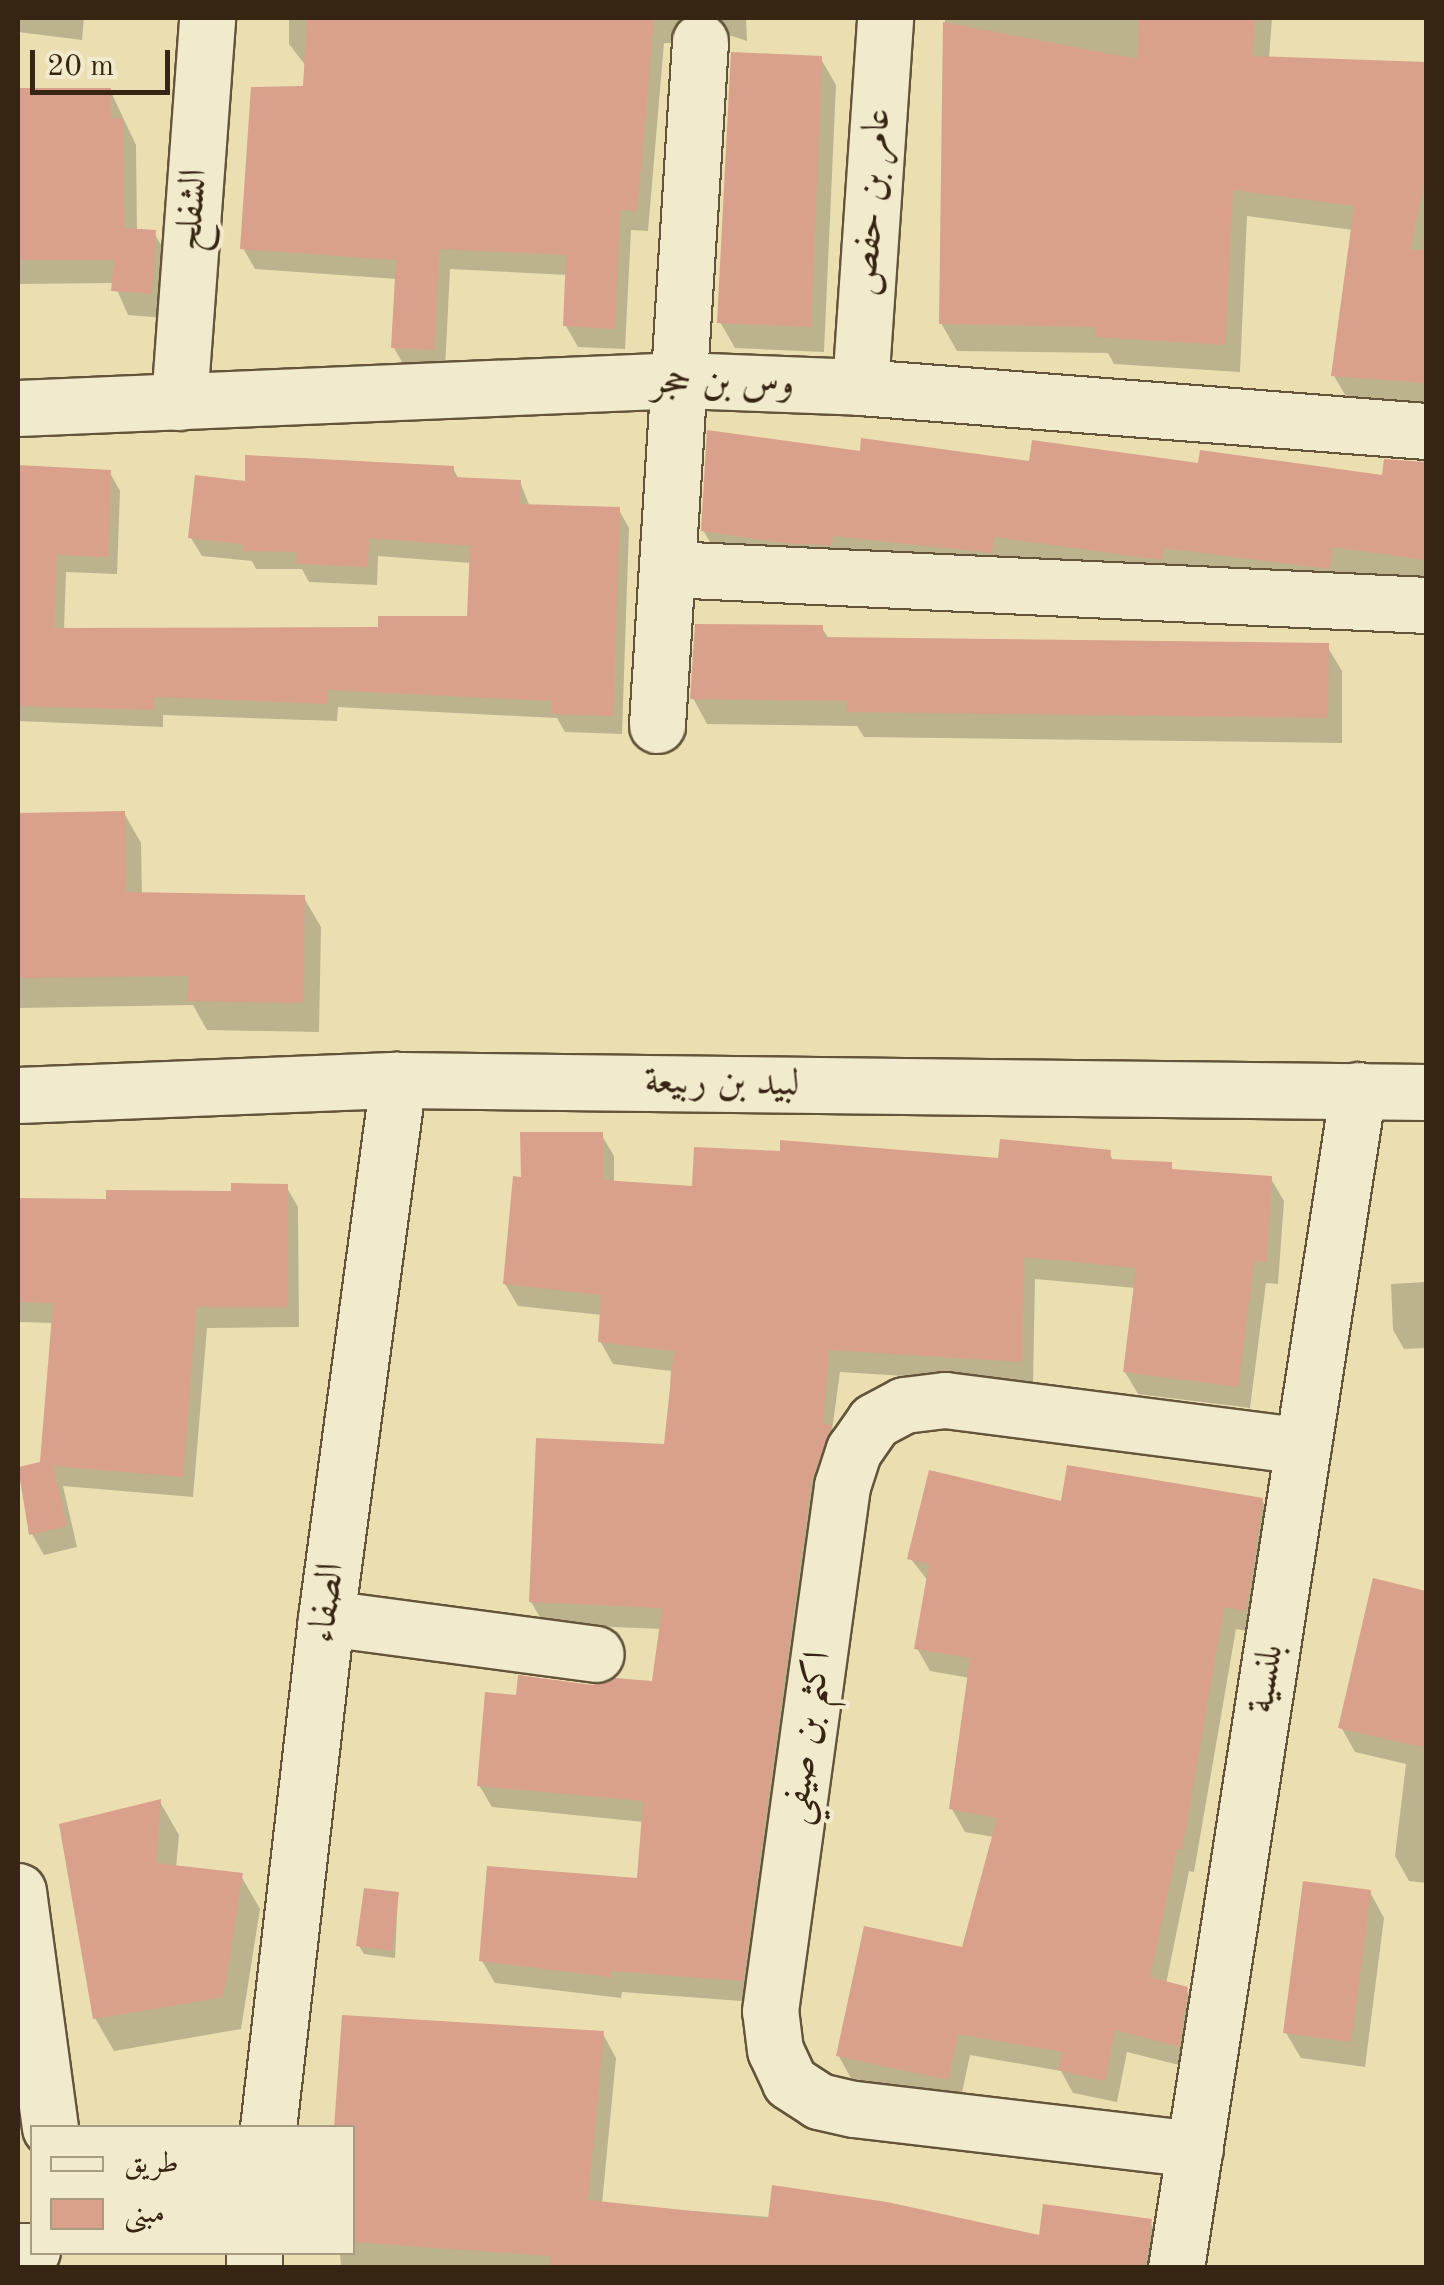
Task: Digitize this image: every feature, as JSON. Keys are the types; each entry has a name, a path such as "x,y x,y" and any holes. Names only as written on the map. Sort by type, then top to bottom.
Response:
{"street":[{"name":"الشفلح","path":"179,402 207,18"},
{"name":"عامر بن حفص","path":"860,387 885,18"},
{"path":"657,726 700,41"},
{"name":"وس بن حجر","path":"18,408 681,380 860,387 1426,431"},
{"path":"669,569 1426,605"},
{"name":"لبيد بن ربيعة","path":"18,1095 398,1080 1426,1092"},
{"name":"الصفاء","path":"268,2125 326,1618 398,1080"},
{"name":"بلنسية","path":"1176,2268 1358,1090"},
{"name":"اكثم بن صيفي","path":"1194,2149 853,2110 819,2101 790,2082 776,2050 770,2011 842,1486 854,1450 874,1421 904,1405 945,1400 1303,1446"},
{"path":"326,1618 596,1654"},
{"path":"18,1891 50,2125"}],"building":[{"path":"307,18 654,18 637,211 620,210 615,329 563,326 566,255 439,249 434,350 391,348 396,260 240,249 251,87 303,86"},
{"path":"1139,18 1255,18 1252,56 1426,62 1426,174 1410,250 1426,250 1426,383 1331,376 1354,206 1233,190 1225,345 1095,337 1096,327 939,324 943,22 1137,59"},
{"path":"731,52 822,56 811,327 717,323"},
{"path":"18,88 111,88 111,119 123,118 124,228 156,230 152,294 111,291 114,260 18,260"},
{"path":"707,430 860,451 861,438 1029,461 1032,440 1198,463 1200,450 1382,475 1384,459 1426,462 1426,560 1333,547 1329,569 1164,548 1162,560 994,537 992,553 833,536 832,545 793,544 701,531"},
{"path":"245,455 454,466 453,477 521,480 520,504 620,507 613,716 552,714 552,701 328,690 328,704 154,697 153,710 18,706 18,465 111,470 108,557 57,555 54,628 378,627 378,616 467,616 470,546 369,538 368,567 296,564 297,552 243,551 243,544 188,538 195,475 245,481"},
{"path":"695,624 823,625 823,637 1329,643 1328,718 847,712 847,701 690,699"},
{"path":"125,811 126,892 305,895 303,1003 187,1001 188,976 18,978 18,813"},
{"path":"520,1132 603,1132 603,1180 692,1186 694,1147 780,1151 780,1140 998,1158 1000,1139 1111,1150 1110,1159 1172,1162 1172,1169 1272,1176 1266,1262 1254,1261 1238,1387 1123,1372 1136,1268 1024,1257 1022,1362 829,1350 823,1424 832,1425 811,1481 743,1981 610,1971 610,1977 479,1961 487,1866 637,1878 643,1801 477,1786 485,1692 516,1695 518,1675 592,1685 615,1678 652,1681 662,1608 529,1602 536,1438 664,1444 674,1351 598,1342 601,1295 503,1284 513,1176 521,1177"},
{"path":"231,1183 288,1184 288,1307 196,1307 183,1477 53,1466 67,1526 29,1535 18,1467 40,1462 53,1303 18,1302 18,1198 106,1199 106,1190 231,1191"},
{"path":"1067,1465 1263,1498 1246,1611 1224,1607 1182,1850 1177,1849 1150,1977 1188,1987 1179,2047 1115,2030 1105,2081 1058,2070 1062,2052 958,2034 948,2080 836,2056 864,1926 962,1947 997,1818 949,1809 970,1658 914,1649 929,1564 907,1559 929,1470 1061,1501"},
{"path":"1373,1578 1426,1591 1426,1748 1338,1728"},
{"path":"161,1799 156,1863 243,1873 223,1997 93,2019 59,1824"},
{"path":"1303,1881 1371,1890 1351,2042 1283,2033"},
{"path":"364,1888 399,1892 392,1951 356,1946"},
{"path":"342,2015 604,2031 588,2200 768,2219 772,2185 887,2202 1039,2235 1043,2204 1152,2219 1145,2268 549,2268 550,2256 355,2242 355,2125 334,2125"}]}
